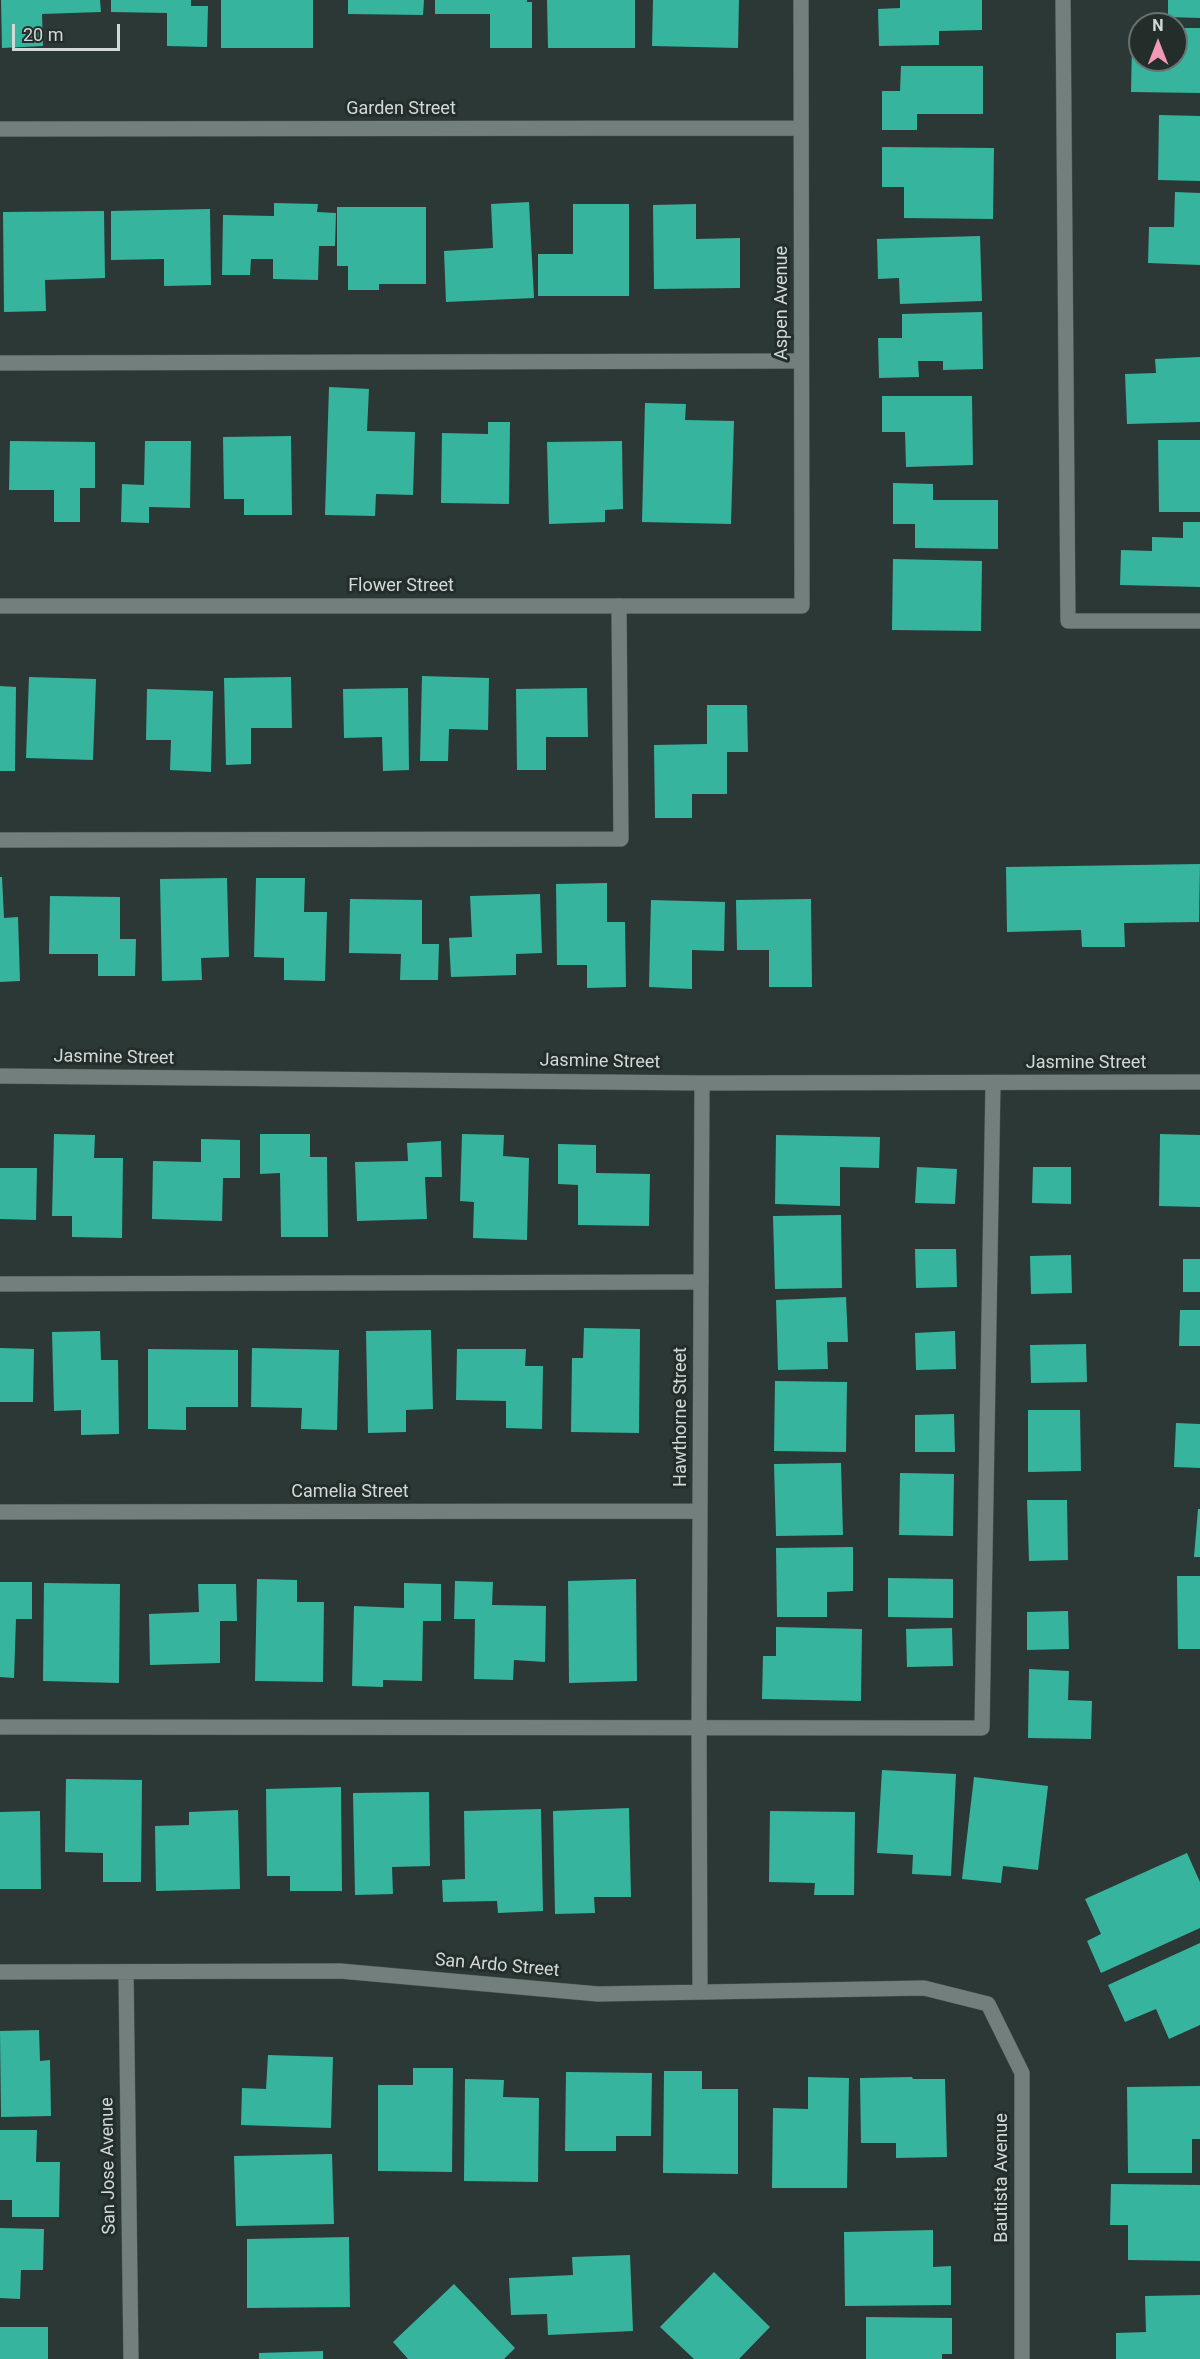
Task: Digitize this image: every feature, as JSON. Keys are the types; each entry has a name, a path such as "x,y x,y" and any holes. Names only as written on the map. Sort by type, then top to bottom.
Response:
{"street":[{"name":"Aspen Avenue","path":"801,0 802,606"},
{"path":"1063,0 1068,621 1200,621"},
{"name":"Garden Street","path":"0,129 801,128"},
{"path":"0,363 801,361"},
{"name":"Flower Street","path":"0,606 802,606"},
{"path":"0,840 621,839 619,606"},
{"name":"Jasmine Street","path":"0,1076 702,1083 1200,1082"},
{"name":"Hawthorne Street","path":"700,1992 702,1083"},
{"path":"0,1727 982,1728 993,1083"},
{"path":"0,1284 701,1282"},
{"name":"Camelia Street","path":"0,1512 700,1510"},
{"name":"San Ardo Street","path":"0,1972 340,1971 598,1994 924,1988 988,2004"},
{"name":"San Jose Avenue","path":"126,1972 131,2359"},
{"name":"Bautista Avenue","path":"988,2004 1022,2073 1022,2359"}],"building":[{"path":"1,0 100,0 101,12 42,14 43,46 2,48"},
{"path":"111,0 191,0 191,6 208,6 207,47 167,46 167,13 111,12"},
{"path":"221,0 313,0 313,48 221,48"},
{"path":"348,0 424,0 423,15 348,14"},
{"path":"435,0 527,0 527,2 532,2 532,48 490,48 490,14 435,14"},
{"path":"547,0 635,0 635,48 548,48"},
{"path":"653,0 739,0 738,48 652,46"},
{"path":"900,0 982,0 982,30 939,31 939,45 879,46 878,9 900,8"},
{"path":"1168,0 1200,0 1200,18 1188,18 1188,12 1168,12"},
{"path":"1188,28 1200,28 1200,93 1131,92 1131,72 1188,72"},
{"path":"901,66 983,66 983,114 917,114 917,130 882,130 882,91 900,91"},
{"path":"1159,115 1200,116 1200,181 1158,180"},
{"path":"882,147 994,148 993,219 904,218 904,187 882,187"},
{"path":"1175,192 1200,193 1200,265 1148,263 1149,227 1174,227"},
{"path":"529,202 534,298 446,302 444,251 493,248 491,204"},
{"path":"274,203 318,204 317,212 336,213 335,246 319,246 318,280 273,279 273,259 251,259 250,275 222,275 223,215 274,216"},
{"path":"573,204 629,204 629,296 538,296 538,254 573,254"},
{"path":"696,204 696,239 740,238 740,288 654,289 653,205"},
{"path":"337,207 426,207 426,284 379,284 379,290 348,290 348,266 337,266"},
{"path":"210,209 211,285 164,286 164,259 111,260 111,211"},
{"path":"104,211 105,278 45,280 46,311 4,312 3,212"},
{"path":"980,236 982,301 900,304 899,278 878,279 877,239"},
{"path":"982,312 983,369 943,370 943,361 918,361 919,377 879,378 878,338 902,338 902,314"},
{"path":"1200,357 1200,422 1127,424 1125,374 1156,373 1155,359"},
{"path":"329,387 369,389 367,431 415,432 413,495 376,494 375,516 325,515"},
{"path":"882,396 972,396 973,465 906,467 905,432 882,432"},
{"path":"645,403 686,404 685,420 734,421 731,524 642,522"},
{"path":"488,422 510,422 509,504 441,503 442,433 488,434"},
{"path":"291,436 292,515 244,515 244,499 224,499 223,437"},
{"path":"1158,440 1200,440 1200,512 1159,512"},
{"path":"10,441 95,442 95,488 80,488 80,522 54,522 54,490 9,490"},
{"path":"145,441 191,441 190,508 149,507 149,523 121,522 122,484 144,485"},
{"path":"622,441 623,509 605,510 605,522 549,524 547,442"},
{"path":"893,483 933,484 933,500 998,500 998,549 915,548 915,524 893,524"},
{"path":"1183,522 1200,522 1200,587 1120,585 1121,550 1152,551 1152,537 1183,538"},
{"path":"893,559 982,561 981,631 892,630"},
{"path":"422,676 489,678 488,730 449,729 448,761 420,761"},
{"path":"29,677 96,679 93,760 26,758"},
{"path":"291,677 292,728 251,728 251,764 226,765 224,678"},
{"path":"0,686 16,687 15,771 0,771"},
{"path":"408,688 409,770 383,771 382,737 344,738 343,689"},
{"path":"587,688 588,737 546,737 546,770 517,770 516,689"},
{"path":"147,689 213,691 211,772 170,770 171,740 146,740"},
{"path":"707,705 747,705 748,752 727,752 727,794 692,794 692,818 655,818 654,745 707,744"},
{"path":"1200,864 1199,922 1124,923 1125,947 1082,947 1081,930 1007,932 1006,867"},
{"path":"0,877 2,877 4,918 18,917 20,981 0,982"},
{"path":"227,878 229,957 201,958 202,980 162,981 160,879"},
{"path":"256,878 305,878 304,912 327,912 325,981 284,980 284,958 254,957"},
{"path":"607,883 607,922 625,922 626,987 587,988 587,965 557,965 556,884"},
{"path":"540,894 542,953 516,954 516,975 451,977 449,938 472,937 470,896"},
{"path":"50,896 120,897 120,939 136,939 135,976 98,976 98,954 49,954"},
{"path":"350,899 422,900 422,944 439,944 438,980 400,980 401,954 349,953"},
{"path":"811,899 812,987 769,987 769,950 737,950 736,900"},
{"path":"651,900 725,902 724,951 692,950 692,989 649,987"},
{"path":"54,1134 95,1135 94,1158 123,1158 122,1238 72,1237 72,1216 52,1216"},
{"path":"260,1134 310,1134 310,1157 327,1157 328,1237 281,1237 280,1173 260,1174"},
{"path":"462,1134 504,1135 503,1156 529,1158 527,1240 473,1238 474,1202 460,1201"},
{"path":"1160,1134 1200,1135 1200,1207 1159,1206"},
{"path":"776,1135 880,1137 879,1168 840,1167 840,1206 775,1204"},
{"path":"201,1139 240,1140 240,1178 223,1178 222,1221 152,1219 153,1161 201,1162"},
{"path":"441,1141 442,1177 425,1177 427,1219 357,1221 355,1162 408,1161 407,1143"},
{"path":"558,1144 596,1145 596,1173 650,1174 649,1226 578,1225 578,1185 558,1184"},
{"path":"917,1167 957,1169 955,1204 915,1203"},
{"path":"1033,1167 1071,1167 1071,1204 1032,1203"},
{"path":"0,1168 37,1168 36,1220 0,1219"},
{"path":"841,1215 842,1288 775,1289 773,1216"},
{"path":"915,1249 956,1249 957,1287 916,1288"},
{"path":"1071,1255 1072,1293 1031,1294 1030,1256"},
{"path":"1183,1259 1200,1259 1200,1292 1183,1292"},
{"path":"846,1297 848,1342 827,1342 828,1369 778,1370 776,1300"},
{"path":"1180,1310 1200,1310 1200,1346 1179,1346"},
{"path":"584,1328 640,1329 639,1433 571,1432 572,1358 583,1358"},
{"path":"431,1330 433,1409 406,1410 406,1432 368,1433 366,1331"},
{"path":"100,1331 101,1360 118,1360 119,1434 81,1435 81,1410 54,1411 52,1332"},
{"path":"955,1331 956,1369 916,1370 915,1333"},
{"path":"1086,1344 1087,1382 1031,1383 1030,1345"},
{"path":"0,1348 34,1349 33,1402 0,1402"},
{"path":"252,1348 339,1350 337,1430 301,1429 302,1408 251,1407"},
{"path":"148,1349 238,1350 238,1407 186,1407 186,1430 148,1429"},
{"path":"457,1349 526,1349 525,1366 543,1366 542,1429 506,1428 506,1401 456,1400"},
{"path":"775,1381 847,1382 846,1452 774,1451"},
{"path":"1028,1410 1080,1410 1081,1471 1028,1472"},
{"path":"954,1414 955,1452 915,1452 915,1415"},
{"path":"1176,1423 1200,1424 1200,1468 1174,1467"},
{"path":"841,1463 843,1535 776,1536 774,1464"},
{"path":"900,1473 954,1474 953,1536 899,1535"},
{"path":"1027,1500 1067,1500 1068,1560 1029,1561"},
{"path":"1198,1509 1200,1509 1200,1557 1194,1557"},
{"path":"853,1547 853,1591 827,1592 827,1617 777,1617 776,1548"},
{"path":"1177,1576 1200,1576 1200,1649 1178,1649"},
{"path":"888,1578 953,1579 953,1618 888,1617"},
{"path":"257,1579 297,1580 297,1602 324,1602 323,1682 255,1681"},
{"path":"636,1579 637,1681 569,1683 568,1581"},
{"path":"455,1581 493,1582 492,1605 546,1606 545,1662 514,1660 513,1680 474,1679 475,1619 454,1619"},
{"path":"0,1582 32,1582 32,1619 16,1619 14,1678 0,1677"},
{"path":"44,1583 120,1584 119,1683 43,1681"},
{"path":"404,1583 441,1584 441,1621 423,1621 422,1681 383,1680 383,1687 352,1686 354,1606 404,1608"},
{"path":"198,1584 236,1584 237,1621 220,1621 220,1663 150,1665 149,1614 199,1612"},
{"path":"1068,1611 1069,1649 1027,1650 1027,1612"},
{"path":"776,1627 862,1629 861,1701 762,1699 763,1656 776,1656"},
{"path":"952,1628 953,1666 907,1667 906,1629"},
{"path":"1029,1669 1069,1671 1068,1700 1092,1701 1091,1739 1028,1738"},
{"path":"882,1770 956,1774 951,1876 912,1874 913,1855 877,1853"},
{"path":"974,1777 1048,1786 1038,1870 1003,1866 1001,1883 962,1879"},
{"path":"66,1779 142,1780 141,1882 103,1882 103,1853 65,1852"},
{"path":"341,1787 342,1891 290,1891 290,1876 267,1876 266,1789"},
{"path":"429,1792 430,1866 392,1867 393,1894 355,1895 353,1793"},
{"path":"629,1808 631,1897 594,1897 595,1913 555,1914 553,1811"},
{"path":"541,1809 543,1911 498,1913 497,1901 443,1902 442,1880 465,1879 464,1811"},
{"path":"238,1810 240,1889 156,1891 155,1826 189,1825 189,1812"},
{"path":"40,1811 41,1889 0,1889 0,1812"},
{"path":"770,1811 855,1812 854,1895 814,1895 815,1883 769,1882"},
{"path":"1187,1853 1200,1882 1200,1928 1101,1973 1087,1941 1101,1934 1085,1899"},
{"path":"1200,1943 1200,2025 1169,2039 1156,2009 1125,2022 1108,1985"},
{"path":"39,2030 40,2061 50,2060 51,2116 1,2117 0,2031"},
{"path":"268,2055 333,2057 331,2128 241,2125 242,2088 266,2089"},
{"path":"413,2068 453,2068 452,2172 378,2171 378,2085 413,2085"},
{"path":"664,2071 702,2071 702,2089 738,2089 738,2174 663,2173"},
{"path":"566,2072 652,2073 651,2136 616,2136 616,2151 565,2151"},
{"path":"808,2077 849,2078 847,2188 772,2188 773,2108 808,2109"},
{"path":"912,2077 913,2079 945,2079 947,2157 896,2158 896,2143 861,2143 860,2078"},
{"path":"465,2079 504,2080 503,2097 539,2098 538,2182 464,2181"},
{"path":"1200,2086 1200,2139 1192,2139 1192,2173 1128,2173 1127,2087"},
{"path":"0,2130 37,2130 36,2162 60,2162 59,2217 12,2217 12,2200 0,2200"},
{"path":"332,2154 334,2224 236,2226 234,2156"},
{"path":"1111,2184 1200,2185 1200,2261 1128,2260 1128,2225 1110,2225"},
{"path":"0,2228 44,2229 43,2270 21,2270 20,2299 0,2298"},
{"path":"933,2230 933,2267 951,2266 951,2305 845,2306 844,2232"},
{"path":"349,2237 350,2307 247,2308 247,2239"},
{"path":"630,2255 633,2331 548,2335 547,2314 511,2315 509,2278 573,2275 572,2257"},
{"path":"714,2272 770,2327 739,2359 694,2359 660,2327"},
{"path":"454,2284 515,2348 504,2359 408,2359 393,2342"},
{"path":"1200,2295 1200,2359 1116,2359 1116,2333 1146,2332 1145,2296"},
{"path":"866,2317 952,2318 952,2354 942,2354 942,2359 866,2359"},
{"path":"0,2327 48,2327 48,2359 0,2359"},
{"path":"323,2351 323,2359 259,2359 259,2353"}]}
